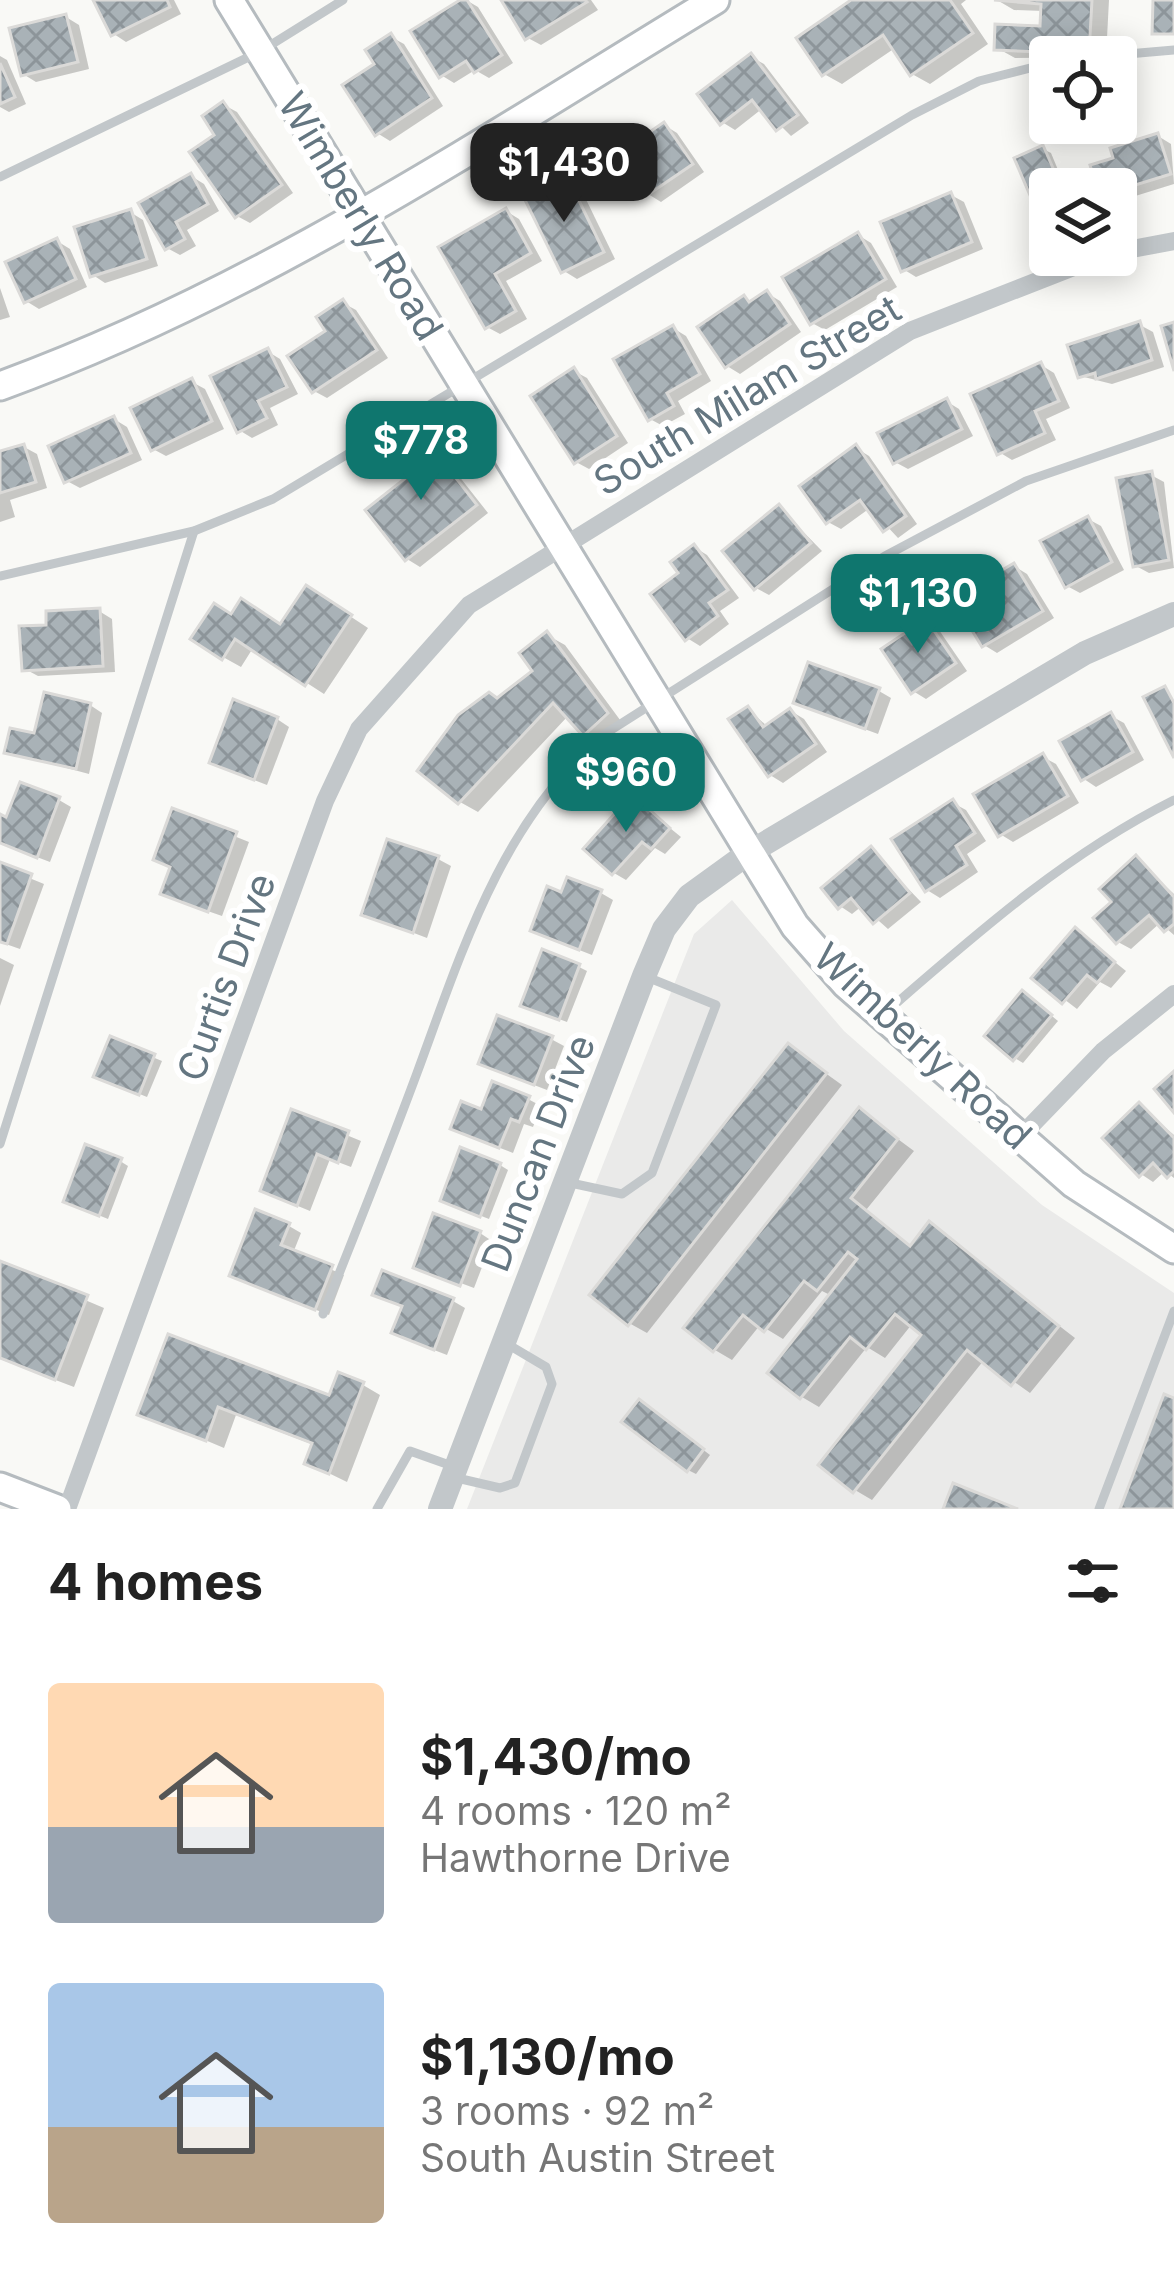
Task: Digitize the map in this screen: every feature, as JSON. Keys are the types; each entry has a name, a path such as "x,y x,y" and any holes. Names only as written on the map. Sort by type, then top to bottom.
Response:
{"main road":[{"name":"Wimberly Road","path":"229,0 747,854 796,926 882,1016 1074,1184 1174,1249"},
{"path":"0,386 189,308 359,216 715,0"},
{"path":"0,1487 57,1509"}],"street":[{"path":"1137,249 1174,241"},
{"name":"South Milam Street","path":"562,546 910,331 1050,276"},
{"name":"Curtis Drive","path":"67,1509 326,801 359,729 469,604 562,546"},
{"name":"Duncan Drive","path":"440,1509 644,976 664,929 689,896 747,854 1085,653 1174,614"},
{"path":"1020,1137 1103,1051 1174,994"}],"lane":[{"path":"0,177 261,51 343,0"},
{"path":"1137,53 1174,50"},
{"path":"0,576 194,531 274,499 912,116 979,81 1029,68"},
{"path":"322,1314 465,942 517,830 563,770 600,737 885,556 1026,481 1174,430"},
{"path":"0,1144 194,531"},
{"path":"882,1016 968,940 1103,836 1174,800"},
{"path":"566,1181 622,1194 652,1173 716,1005 644,976"},
{"path":"1099,1509 1168,1343 1174,1311"},
{"path":"377,1509 410,1451 500,1488 515,1483 552,1384 546,1367 504,1342"}],"shaded area":[{"path":"732,900 844,1031 1042,1205 1174,1293 1174,1509 467,1509 694,934"}],"building":[{"path":"93,0 167,0 170,7 111,36"},
{"path":"467,0 502,55 474,73 466,61 439,78 410,31"},
{"path":"501,0 585,0 587,2 525,40"},
{"path":"851,0 950,0 973,33 910,76 883,35 822,76 796,38"},
{"path":"994,0 1092,0 1090,36 1029,36 1029,51 994,50 995,24 1040,26 1041,4"},
{"path":"1153,0 1174,0 1174,34 1152,34"},
{"path":"66,14 78,62 21,76 9,28"},
{"path":"391,33 432,98 375,136 342,85 374,64 365,50"},
{"path":"751,53 798,115 776,131 752,100 720,125 697,94"},
{"path":"0,63 15,97 0,104"},
{"path":"223,101 282,185 235,218 189,152 214,135 202,116"},
{"path":"664,122 693,164 646,196 608,142 632,125 641,138"},
{"path":"1158,133 1171,174 1137,185 1137,168 1091,168 1113,158 1110,148 1137,144 1137,140"},
{"path":"1043,145 1053,168 1029,168 1029,193 1014,158"},
{"path":"191,173 208,204 176,222 185,239 165,250 138,203"},
{"path":"567,176 604,252 561,273 524,198"},
{"path":"951,192 972,242 901,272 880,222"},
{"path":"506,208 531,253 495,274 516,311 485,329 438,247"},
{"path":"131,209 147,259 90,277 74,227"},
{"path":"858,232 886,279 810,325 782,277"},
{"path":"57,238 76,279 24,303 5,262"},
{"path":"767,290 790,324 725,368 697,327 744,295 749,302"},
{"path":"343,299 377,350 312,393 287,356 325,331 316,317"},
{"path":"1140,321 1152,360 1096,379 1095,373 1078,378 1067,345"},
{"path":"1174,322 1174,371 1161,326"},
{"path":"673,325 700,374 667,393 674,406 648,421 613,359"},
{"path":"268,348 287,387 258,401 267,418 237,433 210,376"},
{"path":"1041,362 1059,401 1035,411 1045,433 997,455 970,394"},
{"path":"574,367 617,436 574,464 530,396"},
{"path":"192,378 212,421 151,451 130,408"},
{"path":"947,398 962,429 893,464 877,433"},
{"path":"114,416 131,453 64,483 48,446"},
{"path":"427,441 477,505 405,561 365,510 412,473 403,460"},
{"path":"24,444 36,482 0,493 0,451"},
{"path":"856,444 906,516 883,532 860,500 826,524 799,486"},
{"path":"1152,471 1169,560 1133,567 1116,478"},
{"path":"779,504 811,543 754,590 722,551"},
{"path":"1088,516 1112,562 1065,588 1040,541"},
{"path":"694,544 728,590 709,603 718,616 685,641 650,594 678,573 670,562"},
{"path":"1014,563 1043,611 982,647 953,599"},
{"path":"306,585 352,615 305,686 235,639 222,660 190,639 214,603 231,614 241,598 280,624"},
{"path":"100,608 103,666 22,671 19,626 46,625 46,611"},
{"path":"926,619 956,663 911,694 881,649"},
{"path":"547,631 608,713 583,736 553,703 458,804 417,771 458,715 489,692 497,698 532,671 519,653"},
{"path":"808,662 880,688 865,729 793,703"},
{"path":"1165,686 1174,703 1174,758 1143,697"},
{"path":"44,692 91,703 76,769 4,753 10,728 34,733"},
{"path":"233,699 278,717 254,780 209,763"},
{"path":"748,706 763,727 790,708 816,744 768,777 728,719"},
{"path":"1111,712 1133,752 1081,781 1059,741"},
{"path":"1043,753 1068,796 998,837 973,794"},
{"path":"20,782 60,797 37,858 0,843 0,814 6,817"},
{"path":"632,794 670,828 651,849 642,842 612,875 583,849"},
{"path":"953,799 975,833 956,846 967,865 925,892 891,839"},
{"path":"172,808 237,832 208,912 160,894 170,867 153,860"},
{"path":"387,839 439,856 413,933 361,915"},
{"path":"871,846 910,893 873,924 851,898 838,909 821,888"},
{"path":"1136,855 1174,897 1174,924 1164,932 1149,915 1116,944 1093,918 1111,902 1099,889"},
{"path":"0,862 32,874 7,944 0,942"},
{"path":"567,877 602,890 579,950 530,931 547,886 561,892"},
{"path":"1075,927 1115,962 1097,983 1087,975 1062,1004 1031,978"},
{"path":"542,949 580,964 559,1020 520,1006"},
{"path":"1022,990 1052,1015 1013,1061 984,1036"},
{"path":"497,1015 553,1036 534,1085 478,1064"},
{"path":"110,1036 155,1054 139,1095 93,1077"},
{"path":"788,1043 827,1073 628,1326 589,1295"},
{"path":"1174,1071 1174,1113 1154,1089"},
{"path":"492,1081 530,1096 519,1122 511,1119 499,1148 450,1129 461,1101 481,1109"},
{"path":"1139,1102 1174,1138 1174,1171 1167,1178 1153,1163 1139,1177 1102,1138"},
{"path":"859,1107 898,1139 851,1198 910,1246 929,1221 1059,1326 1011,1386 967,1350 853,1493 818,1465 921,1335 895,1314 866,1350 850,1337 800,1399 767,1373 857,1259 848,1252 817,1291 804,1281 764,1332 743,1315 713,1352 683,1328"},
{"path":"291,1109 349,1131 338,1163 317,1154 297,1206 260,1191"},
{"path":"85,1144 122,1158 99,1216 63,1202"},
{"path":"460,1147 501,1163 480,1217 440,1201"},
{"path":"255,1209 290,1223 281,1245 333,1265 315,1310 229,1276"},
{"path":"433,1213 481,1231 460,1286 413,1268"},
{"path":"0,1261 88,1295 55,1380 0,1358"},
{"path":"382,1270 454,1298 434,1350 391,1333 402,1306 372,1295"},
{"path":"168,1334 329,1395 338,1372 364,1382 329,1474 304,1464 312,1443 218,1407 206,1441 137,1415"},
{"path":"1164,1394 1174,1398 1174,1509 1120,1509"},
{"path":"639,1399 704,1449 687,1472 621,1422"},
{"path":"953,1483 1018,1509 943,1509"}]}
